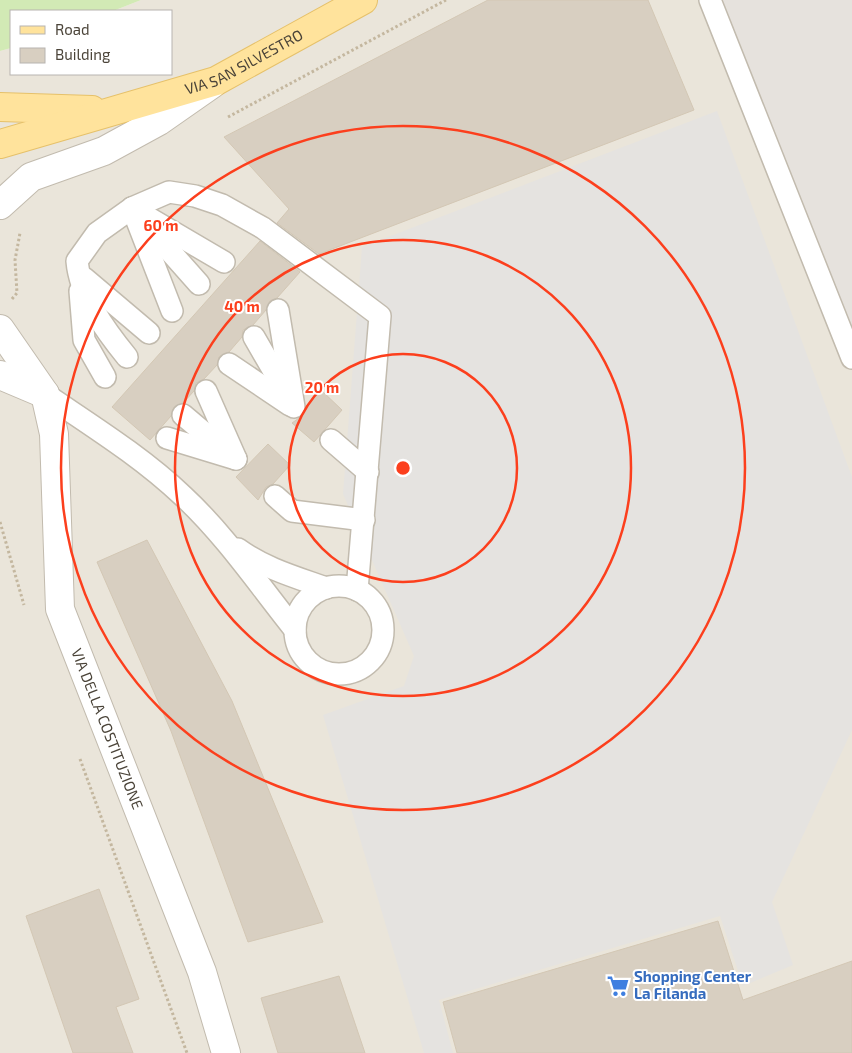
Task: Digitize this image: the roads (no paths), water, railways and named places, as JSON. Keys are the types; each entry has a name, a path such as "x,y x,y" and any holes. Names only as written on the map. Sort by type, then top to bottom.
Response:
{"main road":[{"name":"VIA SAN SILVESTRO","path":"0,144 216,81 363,0"},
{"name":"VIA SAN SILVESTRO","path":"0,107 116,110"}],"street":[{"path":"0,205 31,177 104,151 160,121 216,81"},
{"name":"VIA DELLA COSTITUZIONE","path":"0,329 45,394 54,434 60,609 202,972 226,1053"},
{"path":"0,360 45,394"},
{"path":"0,375 45,394"}],"lane":[{"path":"710,0 852,358"},
{"path":"105,377 84,340 77,261 98,233 132,208 169,192 195,196 222,205 263,228 380,316 358,590"},
{"path":"132,208 224,262"},
{"path":"132,208 199,284"},
{"path":"132,208 172,311"},
{"path":"78,273 149,333"},
{"path":"78,273 102,327 127,357"},
{"path":"278,310 294,407"},
{"path":"254,337 294,407"},
{"path":"230,364 294,407"},
{"path":"206,391 236,459"},
{"path":"45,394 153,471 183,496 220,536 295,630"},
{"path":"183,415 236,459"},
{"path":"167,438 236,459"},
{"path":"331,440 368,472"},
{"path":"275,496 292,511 364,520"},
{"path":"220,536 250,558 273,569 326,588"},
{"path":"336,586 358,590 370,598 383,621 384,635 380,648 365,666 345,674 332,674 310,664 296,642 295,630 303,604 314,594 326,588 336,586"}],"place":[{"name":"Shopping Center La Filanda","path":"618,986"}]}
